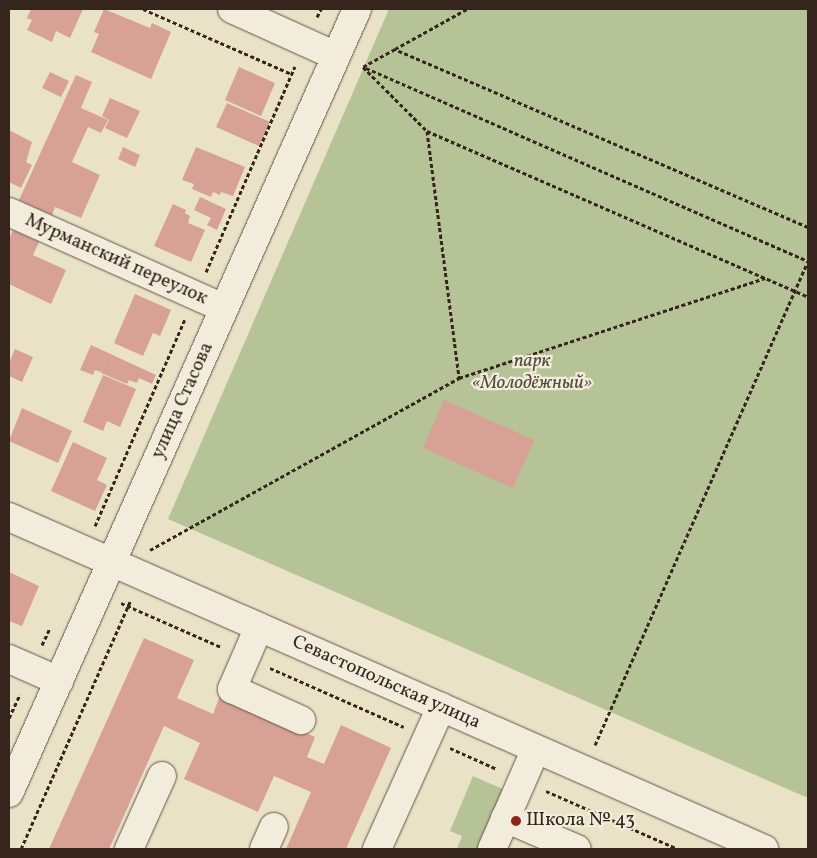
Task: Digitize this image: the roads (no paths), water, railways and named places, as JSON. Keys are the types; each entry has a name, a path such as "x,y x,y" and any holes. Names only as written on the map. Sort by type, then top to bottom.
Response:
{"street":[{"path":"232,9 336,56"},
{"name":"улица Стасова","path":"9,793 357,9"},
{"name":"Мурманский переулок","path":"9,212 224,308"},
{"name":"Севастопольская улица","path":"9,517 764,849"},
{"path":"260,627 232,689 301,720"},
{"path":"20,664 58,681"},
{"path":"377,849 441,707"},
{"path":"492,849 536,749"},
{"path":"129,849 162,776"},
{"path":"505,818 577,849"}],"place":[{"name":"Школа № 43","path":"516,821"}],"park label":[{"name":"парк «Молодёжный»","path":"532,373"}]}
